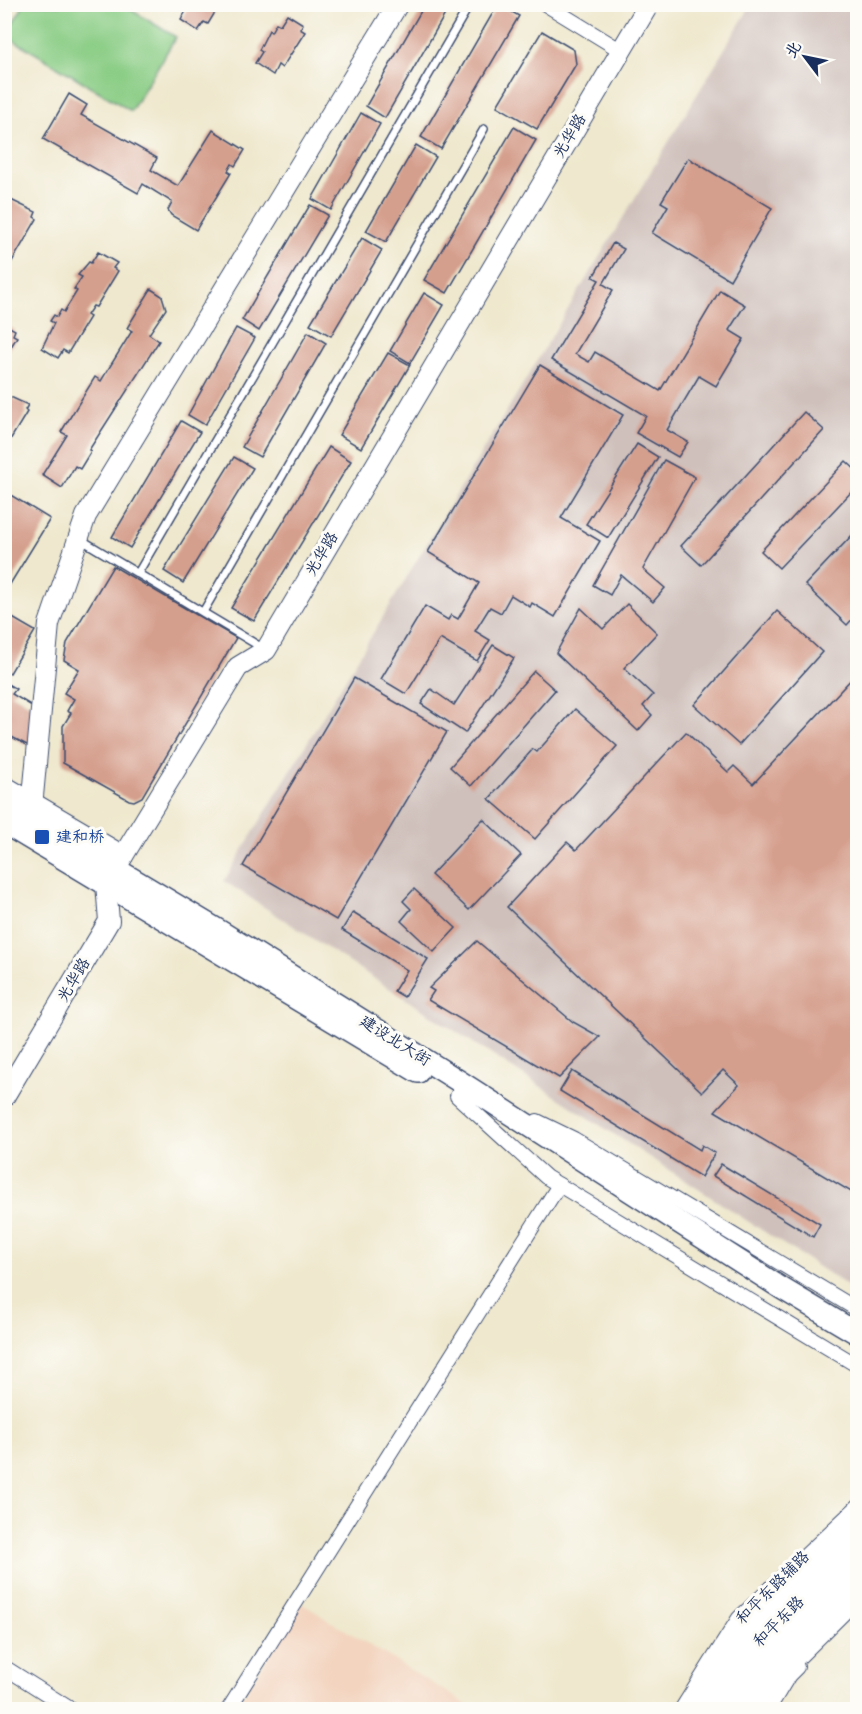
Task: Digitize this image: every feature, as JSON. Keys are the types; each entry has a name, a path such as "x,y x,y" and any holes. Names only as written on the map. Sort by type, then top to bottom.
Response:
{"highway":[{"name":"和平东路","path":"711,1710 744,1657 858,1543"},
{"name":"和平东路","path":"733,1710 759,1668 858,1568"}],"main road":[{"name":"建设北大街","path":"4,802 31,810 115,870 223,933 463,1091 780,1291"},
{"path":"4,823 115,870"},
{"path":"780,1291 858,1334"},
{"path":"780,1291 858,1343"}],"street":[{"path":"31,810 49,624 86,516 398,4"},
{"path":"545,4 621,50"},
{"name":"光华路","path":"4,1097 109,921 115,870 238,667 266,651 649,4"},
{"path":"4,786 31,810"},
{"path":"463,1091 546,1177 858,1366"},
{"path":"463,1091 574,1139 858,1310"},
{"path":"228,1710 559,1185"},
{"name":"和平东路辅路","path":"681,1710 739,1618 858,1506"},
{"name":"和平东路辅路","path":"693,1710 710,1681 760,1612 858,1525"},
{"path":"756,1710 776,1676 858,1595"},
{"path":"768,1710 789,1675 858,1608"},
{"path":"4,1667 72,1710"}],"lane":[{"path":"138,573 470,4"},
{"path":"203,612 484,129"},
{"path":"78,538 266,651"}],"shaded area":[{"path":"751,5 857,5 857,1292 224,881"},
{"path":"301,1603 474,1709 235,1710"}],"green space":[{"path":"24,5 123,5 176,37 131,111 5,35"}],"building":[{"path":"186,4 220,4 208,24 204,22 198,31 181,20 187,9 184,7"},
{"path":"425,4 451,4 385,118 366,106"},
{"path":"498,4 519,16 441,149 421,137"},
{"path":"287,14 303,24 300,29 305,32 282,68 278,65 273,75 255,63 262,52 259,50 269,30 271,32 276,23 280,25"},
{"path":"542,31 574,50 576,64 537,129 497,106"},
{"path":"69,94 87,105 81,115 157,158 151,170 178,186 213,130 245,150 235,166 232,164 228,171 231,173 196,230 171,215 168,210 172,202 143,184 138,193 43,139"},
{"path":"361,113 380,124 331,210 312,199"},
{"path":"514,127 536,140 447,293 424,280"},
{"path":"416,145 436,157 386,242 366,231"},
{"path":"688,158 772,208 730,280 652,233 668,206 661,202"},
{"path":"11,200 36,212 34,217 37,219 4,275 4,212"},
{"path":"310,205 328,215 259,331 242,320"},
{"path":"362,238 382,250 331,336 310,324"},
{"path":"613,243 624,249 603,284 613,290 575,354 589,362 595,352 660,391 720,290 745,305 729,330 744,339 716,386 699,376 667,430 688,442 678,457 636,433 646,416 551,360 599,280 593,277"},
{"path":"98,252 117,263 113,268 118,271 96,307 93,306 87,315 90,317 68,353 63,350 58,358 42,348 54,323 50,321 54,315 57,317 61,310 64,312 77,291 74,289 82,277 78,275 89,262 91,263"},
{"path":"151,289 162,296 166,309 149,334 159,341 89,450 91,451 80,469 75,466 62,488 42,475 67,435 61,432 95,377 101,381 132,331 127,328"},
{"path":"424,293 444,305 410,363 390,351"},
{"path":"4,324 15,330 13,335 17,337 4,358"},
{"path":"236,328 255,338 205,425 188,415"},
{"path":"308,332 326,343 260,457 242,447"},
{"path":"388,353 410,365 361,448 339,435"},
{"path":"540,365 623,415 561,518 600,541 555,617 532,603 530,607 511,595 501,613 490,607 475,631 490,640 477,661 440,639 406,694 381,679 425,606 448,620 451,615 458,619 479,583 428,552"},
{"path":"4,394 28,405 25,410 27,412 4,450"},
{"path":"804,412 824,430 701,565 681,546"},
{"path":"181,421 200,432 130,548 112,537"},
{"path":"637,444 658,457 608,538 586,524"},
{"path":"329,447 351,461 254,621 231,608"},
{"path":"234,457 253,468 183,583 164,571"},
{"path":"664,460 695,477 643,569 665,588 653,602 621,575 610,595 593,585"},
{"path":"846,461 858,472 858,485 779,568 761,551"},
{"path":"4,491 50,519 4,594"},
{"path":"858,529 858,613 847,625 805,585"},
{"path":"113,566 236,638 142,797 134,801 63,763 63,726 71,713 67,711 74,699 64,693 79,669 64,660 67,643"},
{"path":"627,604 657,633 624,668 653,695 643,706 652,715 638,731 556,653 581,608 603,629"},
{"path":"777,611 822,652 739,745 694,705"},
{"path":"4,613 35,631 10,673 4,670"},
{"path":"493,645 514,658 465,733 421,704 431,689 454,705"},
{"path":"534,671 555,690 471,786 450,767"},
{"path":"858,672 858,1196 715,1111 739,1085 723,1070 702,1092 507,907 567,842 576,850 686,732 728,772 734,766 753,784"},
{"path":"354,678 447,732 336,920 243,866"},
{"path":"4,682 16,689 12,694 32,706 31,738 27,745 4,733"},
{"path":"575,709 617,746 535,839 489,799 533,749 537,752"},
{"path":"483,819 521,855 469,910 431,875"},
{"path":"414,889 456,928 434,952 401,921 411,909 403,901"},
{"path":"353,912 428,959 404,997 394,991 407,970 342,930"},
{"path":"477,941 573,1022 600,1037 559,1078 428,1000 434,991 429,988"},
{"path":"572,1071 700,1150 702,1145 715,1153 701,1177 560,1091"},
{"path":"721,1164 820,1224 813,1237 713,1176"}],"place":[{"name":"建和桥","path":"42,837"}]}
